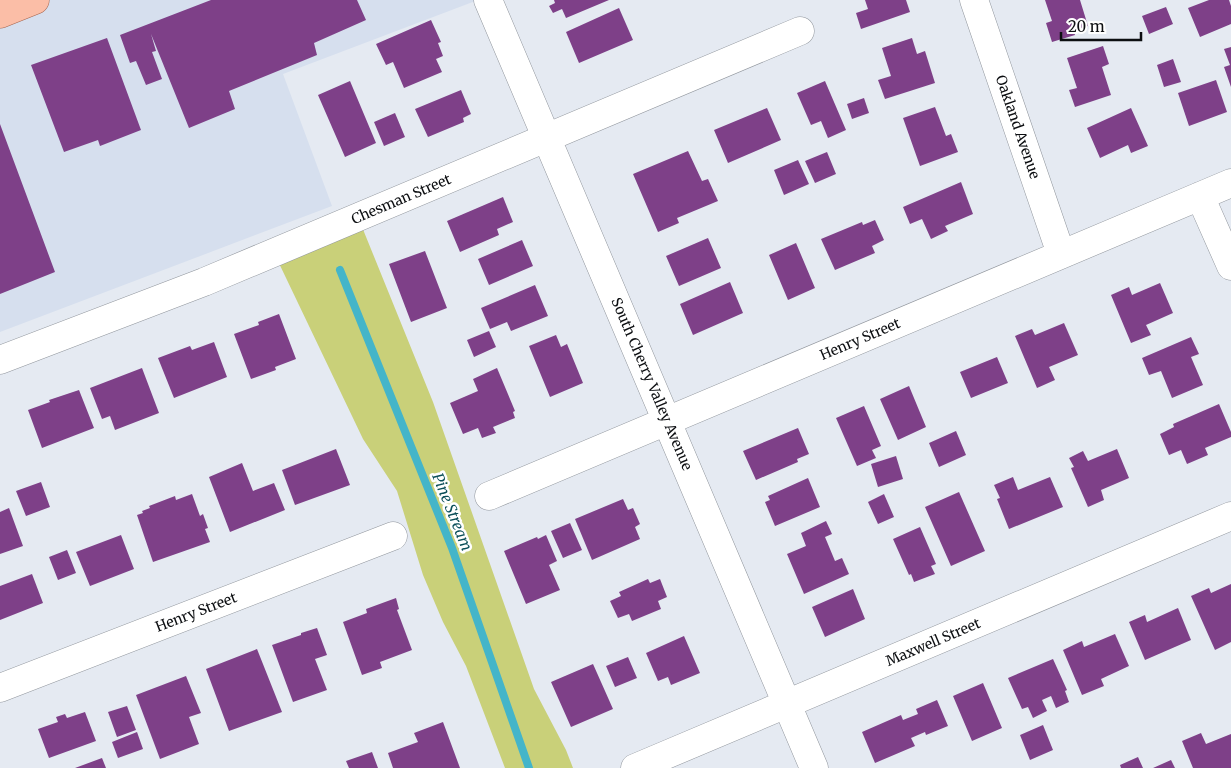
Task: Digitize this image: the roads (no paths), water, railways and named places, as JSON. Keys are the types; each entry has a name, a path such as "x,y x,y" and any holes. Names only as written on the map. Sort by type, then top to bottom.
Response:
{"main road":[{"path":"0,14 35,0"}],"street":[{"name":"South Cherry Valley Avenue","path":"488,0 814,768"},
{"name":"Oakland Avenue","path":"974,0 1061,254"},
{"name":"Chesman Street","path":"0,360 204,282 800,32"},
{"name":"Henry Street","path":"489,496 1231,183"},
{"path":"1200,196 1231,266"},
{"name":"Maxwell Street","path":"635,768 1231,516"},
{"name":"Henry Street","path":"0,688 393,536"}],"waterway":[{"name":"Pine Stream","path":"340,270 452,548 529,768"}]}
